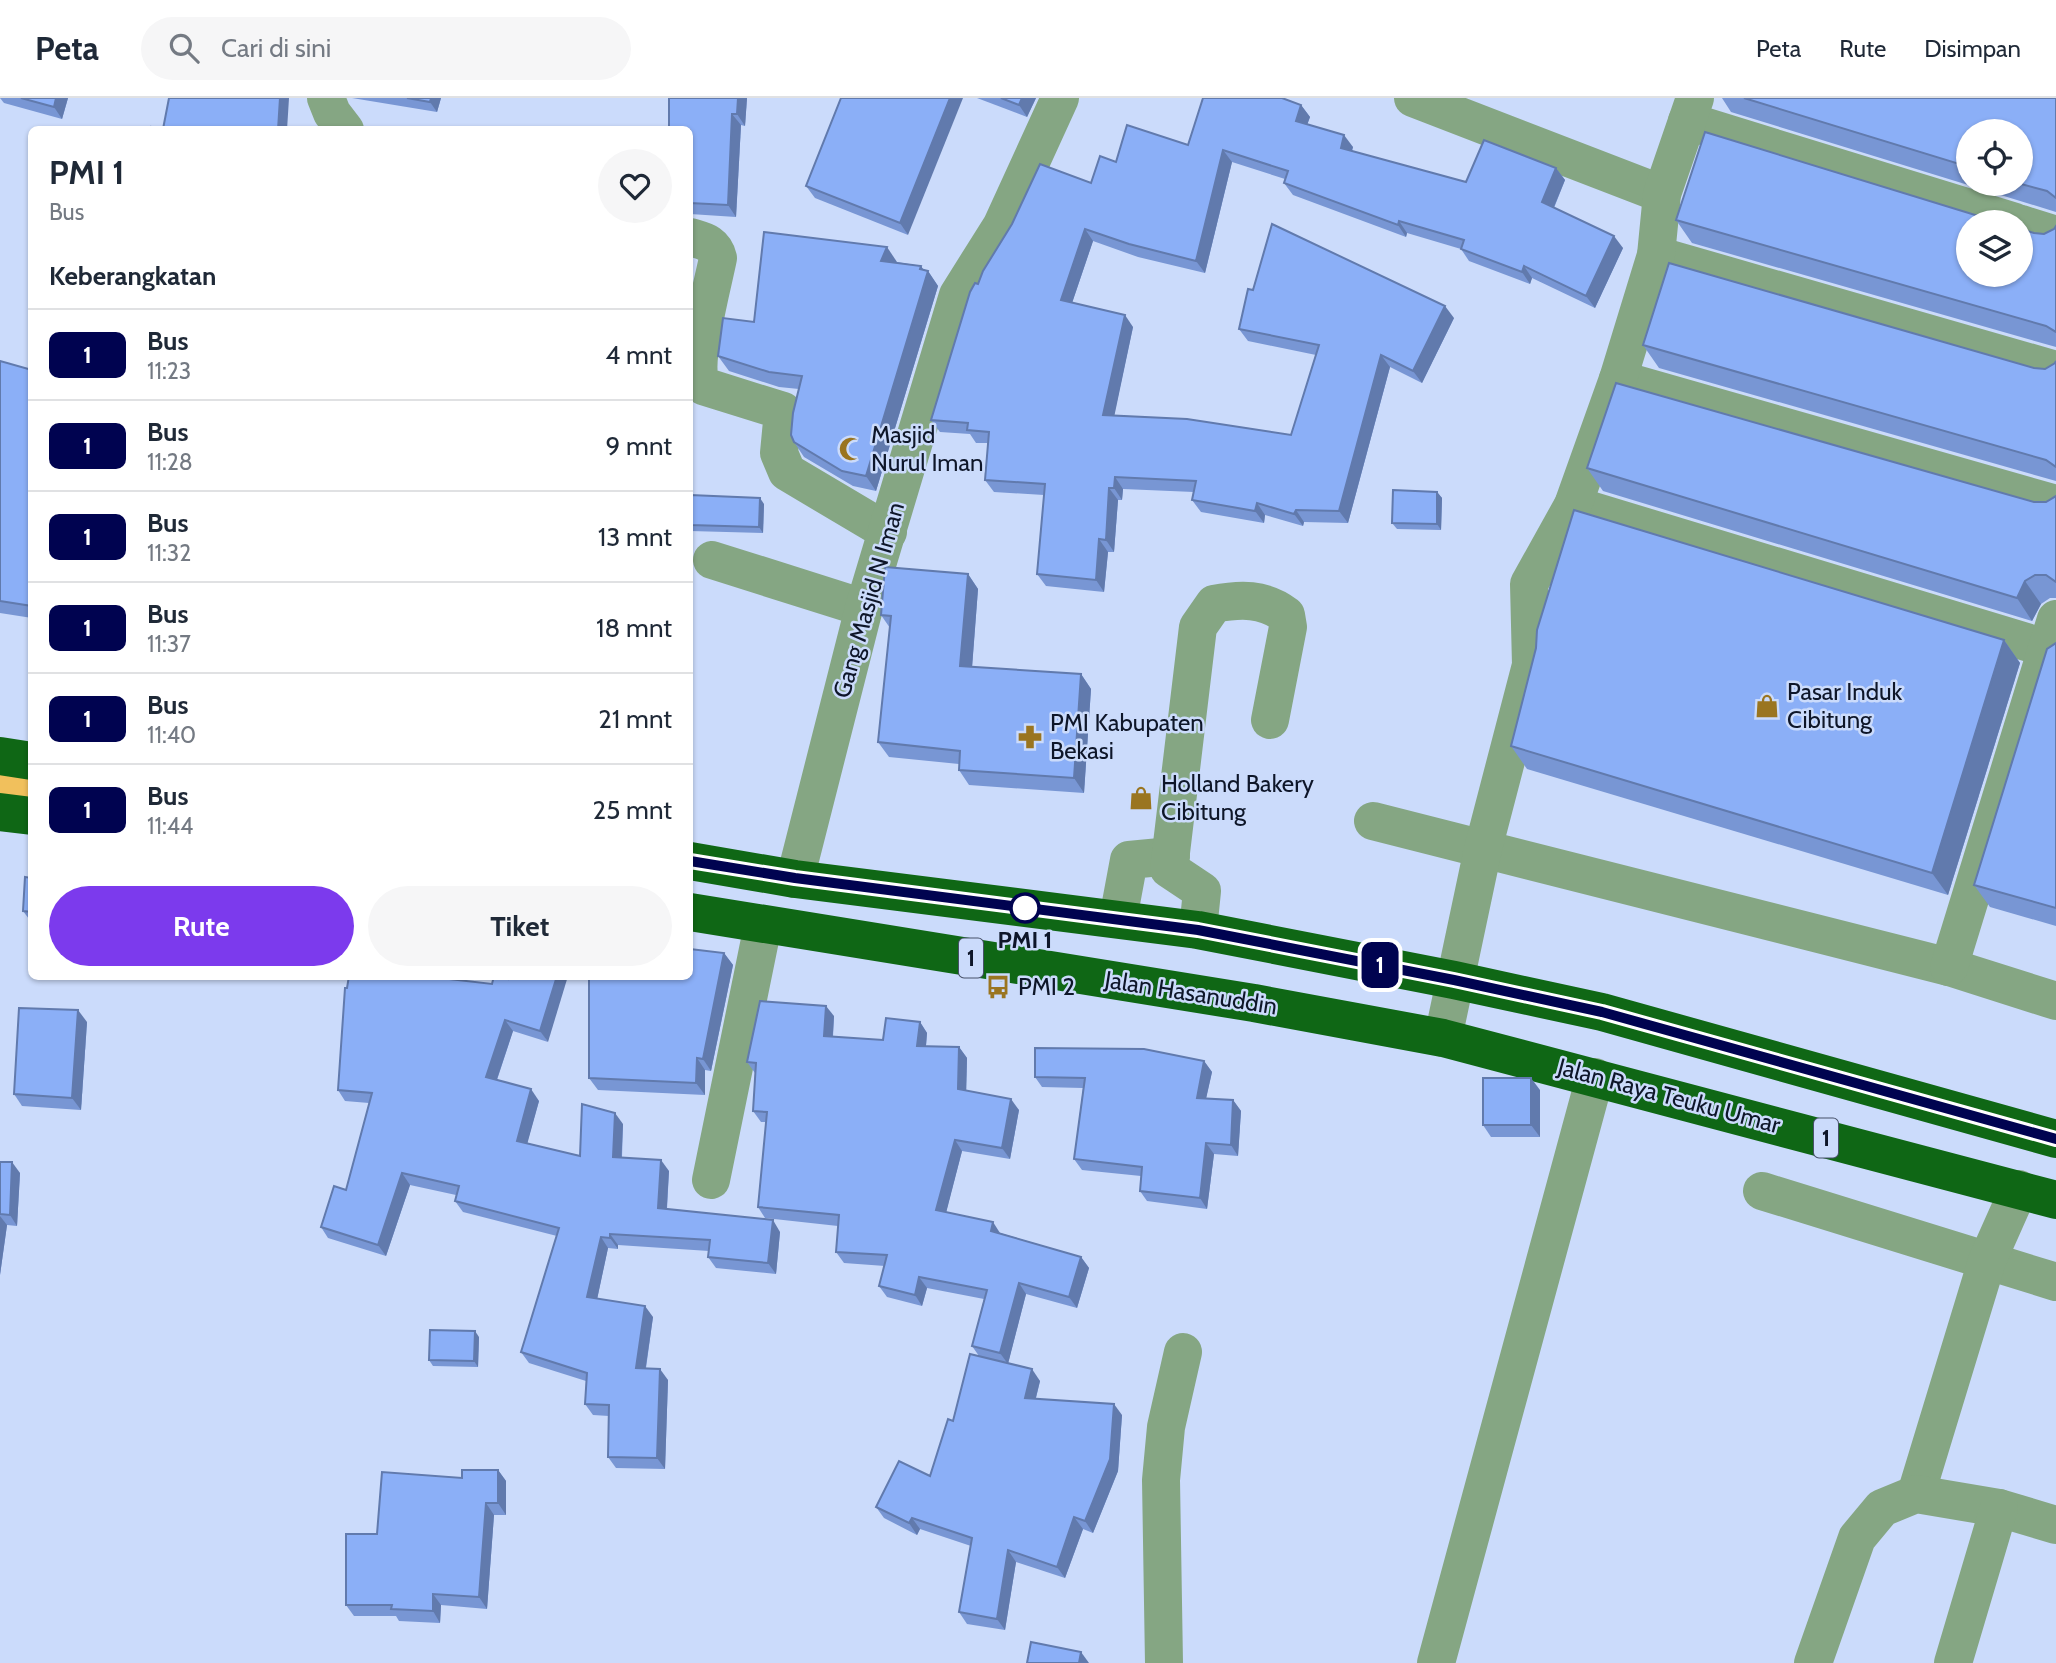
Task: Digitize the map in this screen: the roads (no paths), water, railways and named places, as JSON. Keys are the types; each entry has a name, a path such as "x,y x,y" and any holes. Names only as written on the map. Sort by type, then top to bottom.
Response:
{"highway":[{"path":"0,757 28,760"},
{"path":"0,811 28,815"},
{"name":"1","path":"693,861 795,878 1198,930 1454,980 1602,1012 2056,1139"},
{"name":"Jalan Hasanuddin","path":"693,913 1254,1003 1443,1038"},
{"name":"Jalan Raya Teuku Umar","path":"1443,1038 2056,1200"}],"street":[{"path":"326,98 332,113 342,126"},
{"name":"Gang Masjid N Iman","path":"795,878 864,608 958,295 1002,226 1060,98"},
{"path":"1413,98 1662,194"},
{"path":"1443,1038 1483,849 1531,665 1529,584 1573,505 1618,379 1656,255 1662,194 1691,110 1980,210"},
{"path":"2033,228 2056,235"},
{"path":"693,238 709,243 716,250 718,258 699,353 699,379 703,386 783,411 779,453 787,472 888,532"},
{"path":"1656,255 2056,370"},
{"path":"1618,379 2056,504"},
{"path":"1573,505 2053,640 1949,967"},
{"path":"712,560 864,608"},
{"path":"1198,930 1202,891 1169,869 1198,627 1214,604 1248,600 1274,605 1286,615 1288,627 1270,720"},
{"path":"1373,821 1949,967 2056,1001"},
{"path":"1118,919 1129,860 1171,856"},
{"path":"711,1180 763,925"},
{"path":"1436,1663 1595,1077"},
{"path":"1916,1494 1987,1261 2019,1189"},
{"path":"1762,1191 2056,1282"},
{"path":"1164,1663 1161,1480 1166,1427 1183,1352"},
{"path":"1813,1663 1857,1538 1882,1508 1916,1494 1999,1508 2056,1525"},
{"path":"1953,1663 1999,1508"}],"place":[{"name":"Masjid Nurul Iman","path":"851,449"},
{"name":"Pasar Induk Cibitung","path":"1767,706"},
{"name":"PMI Kabupaten Bekasi","path":"1030,737"},
{"name":"Holland Bakery Cibitung","path":"1141,798"},
{"name":"PMI 1","path":"1025,908"},
{"name":"PMI 2","path":"998,987"}]}
